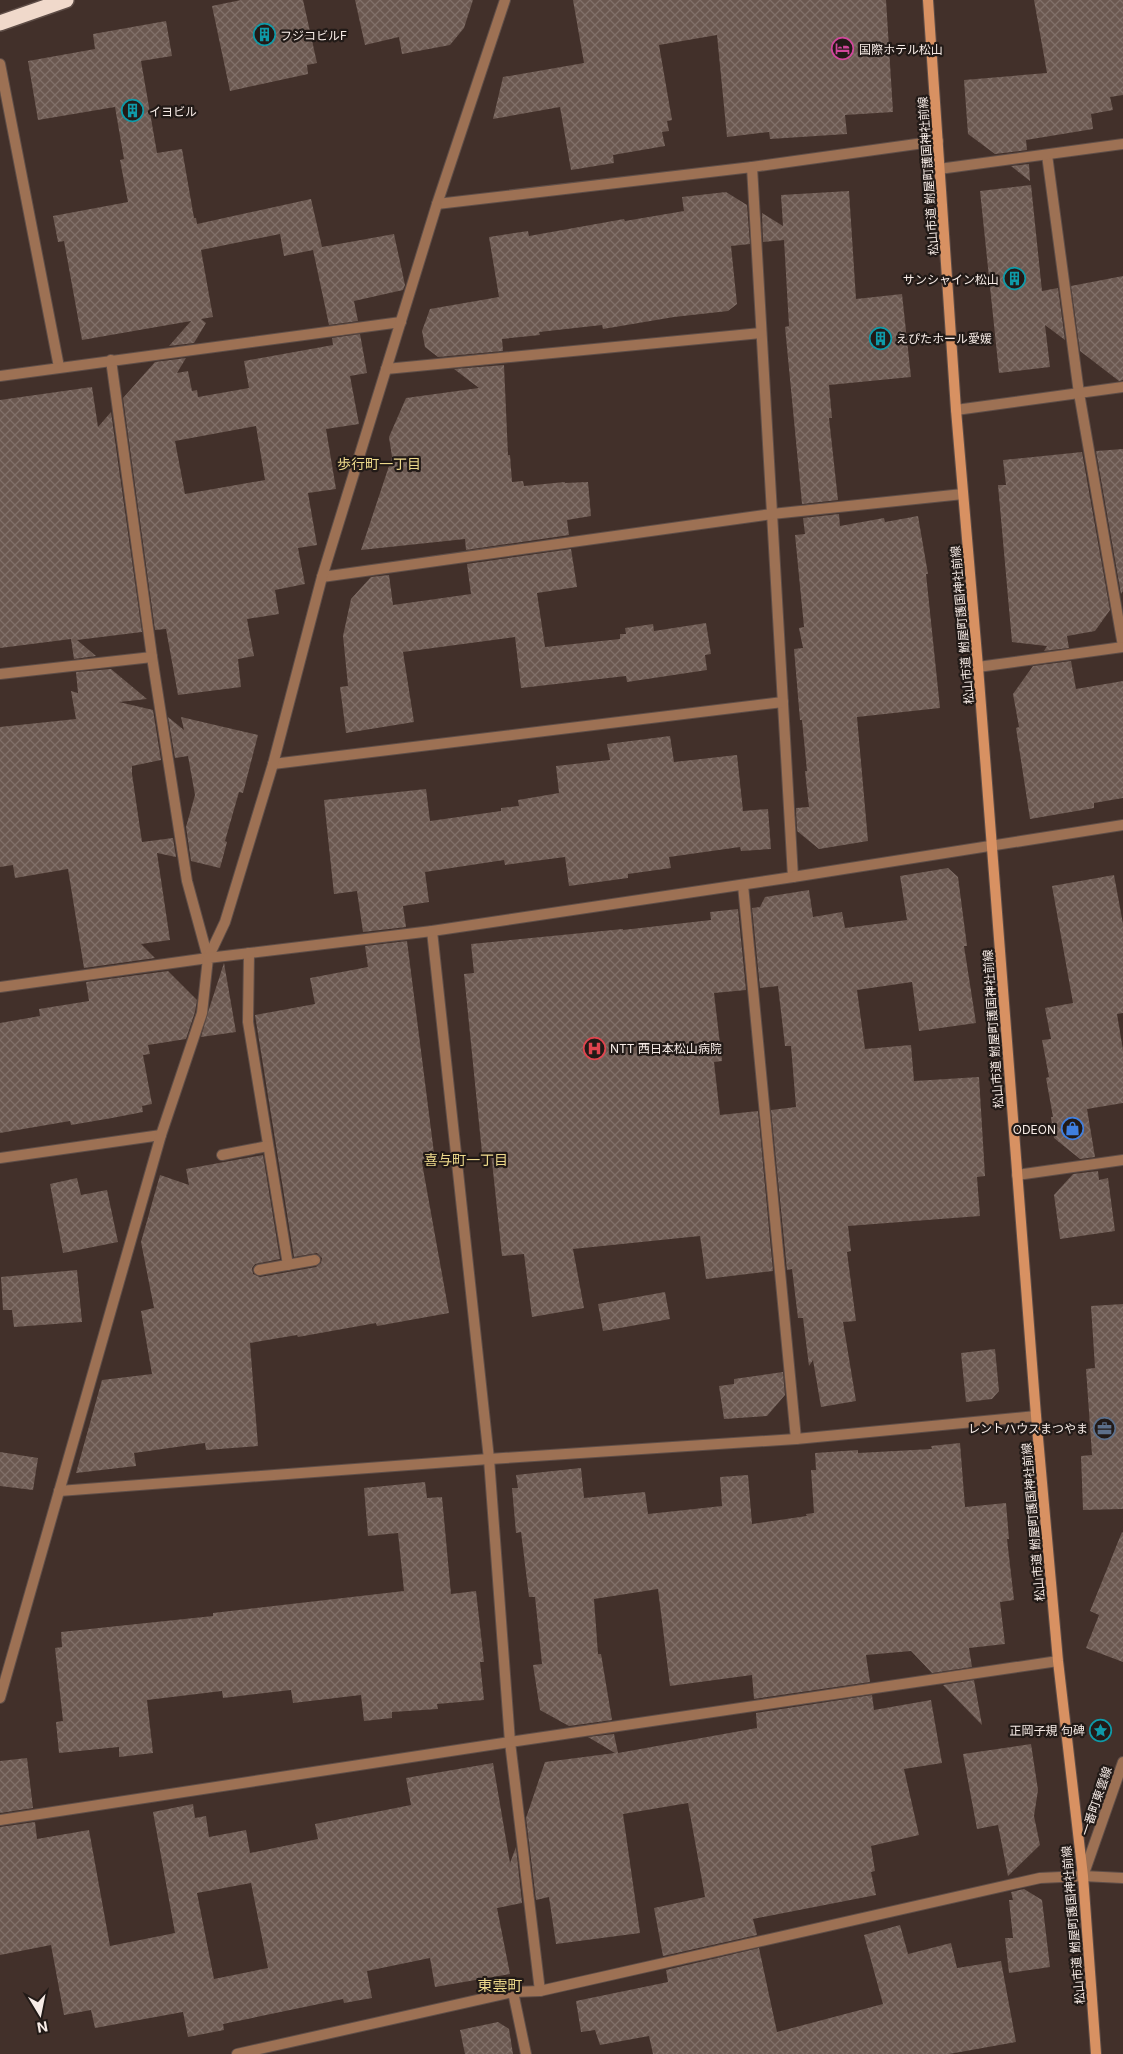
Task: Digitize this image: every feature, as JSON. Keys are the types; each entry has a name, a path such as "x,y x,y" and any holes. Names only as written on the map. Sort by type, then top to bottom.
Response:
{"highway":[{"path":"0,23 59,1"}],"street":[{"path":"0,1698 161,1136 202,1012 208,958 225,922 273,764 322,577 437,204 505,0"},
{"name":"松山市道 鮒屋町護国神社前線","path":"928,0 956,410 978,667 1036,1416 1058,1661 1083,1876 1096,2054"},
{"path":"0,64 59,367"},
{"path":"437,204 752,167 938,141"},
{"path":"940,169 1123,144"},
{"path":"978,667 1123,647 1079,393 1047,155"},
{"path":"752,167 793,877"},
{"path":"0,376 401,322"},
{"path":"386,368 761,334"},
{"path":"110,360 152,656 187,881 208,958"},
{"path":"956,410 1123,387"},
{"path":"322,577 772,514 963,494"},
{"path":"0,674 152,656"},
{"path":"273,764 783,702"},
{"path":"0,988 208,958 432,931 743,885 992,844 1123,825"},
{"path":"743,885 796,1439"},
{"path":"432,931 489,1459 510,1742 540,1991"},
{"path":"249,953 248,1022 288,1266"},
{"path":"0,1158 161,1136"},
{"path":"222,1155 268,1146"},
{"path":"1017,1175 1123,1160"},
{"path":"259,1270 315,1260"},
{"path":"59,1491 489,1459 796,1439 1036,1416"},
{"path":"0,1820 1058,1661"},
{"name":"一番町東雲線","path":"1083,1876 1123,1762"},
{"path":"237,2054 513,1992 540,1991 1040,1878 1083,1876 1123,1878"},
{"path":"513,1992 526,2054"}],"building":[{"name":"フジコビルF","path":"241,0 303,0 317,63 307,65 308,74 230,91 212,6"},
{"path":"355,0 473,0 464,28 450,45 402,54 399,37 365,45"},
{"path":"573,0 886,0 893,112 845,115 847,134 770,139 769,132 727,137 717,35 659,45 672,120 667,121 669,131 662,132 665,146 613,155 614,163 571,170 560,107 493,119 503,77 584,63"},
{"path":"1034,0 1123,0 1123,95 1110,97 1113,110 1091,114 1093,129 1026,140 1027,150 995,154 968,134 964,80 1047,73"},
{"path":"166,21 172,56 141,61 157,153 182,149 194,218 196,218 197,224 311,199 322,247 394,234 405,285 403,290 354,301 358,321 329,325 313,250 284,256 280,234 201,250 213,317 201,319 206,323 194,343 169,346 191,321 82,340 64,241 58,242 53,216 128,202 120,160 124,159 115,107 38,120 28,61 95,49 93,34"},
{"path":"1029,164 1030,181 1011,166"},
{"name":"サンシャイン松山","path":"1031,185 1042,291 1058,288 1065,340 1045,325 1050,367 999,373 980,191"},
{"path":"849,191 856,299 902,294 911,377 829,385 832,418 829,418 838,500 802,504 785,327 789,326 784,240 763,242 762,213 783,226 781,195"},
{"path":"726,192 747,205 750,244 731,246 737,304 728,311 674,317 603,329 602,325 539,332 540,335 502,339 503,351 438,357 425,347 422,331 430,309 499,297 489,237 528,231 529,236 624,219 625,221 684,211 682,197"},
{"path":"1123,276 1123,380 1119,381 1080,351 1071,286"},
{"path":"360,334 367,373 350,376 359,424 326,429 336,489 308,493 317,545 298,548 305,584 275,590 279,614 247,619 254,656 238,659 241,687 178,695 166,629 155,630 123,398 155,362 186,358 177,373 188,371 192,391 197,390 198,397 249,388 244,361 333,345 332,338","holes":["256,426 265,480 185,494 175,441"]},
{"path":"504,365 508,455 510,455 512,482 523,481 524,486 588,482 591,516 567,520 569,535 466,550 465,539 361,550 392,457 389,437 406,398 479,388 454,369"},
{"path":"92,387 98,427 111,412 142,632 77,640 96,656 74,659 71,639 0,648 0,400"},
{"path":"1123,449 1123,591 1121,594 1096,451"},
{"path":"1082,452 1110,610 1095,631 1067,636 1069,648 1044,651 1047,646 1012,642 998,485 1006,485 1003,460"},
{"path":"839,514 840,526 884,518 885,522 918,516 928,574 926,574 940,708 857,717 868,841 819,849 797,831 796,808 809,807 794,649 803,648 799,628 804,627 795,535 805,534 803,518"},
{"path":"571,549 577,587 537,593 545,647 620,639 620,634 626,634 625,628 653,624 654,631 706,623 711,654 705,655 707,670 627,682 626,676 521,688 515,637 403,652 414,722 346,733 340,687 348,686 343,636 351,599 371,577 389,575 393,605 471,594 467,564"},
{"path":"1071,661 1076,689 1123,681 1123,798 1094,803 1094,808 1030,819 1016,728 1019,727 1013,694 1033,666"},
{"path":"111,669 147,699 119,702 153,710 161,760 132,766 132,774 142,842 173,838 176,857 157,853 170,940 141,944 155,958 84,968 68,869 15,878 13,865 0,867 0,727 76,719 71,691 78,693 76,672"},
{"path":"168,717 184,730 181,717 258,735 243,793 239,792 225,841 227,842 220,868 191,861 186,827 195,795 188,756 175,758"},
{"path":"670,736 674,762 737,755 743,811 768,809 771,849 741,851 740,847 669,857 671,868 628,874 628,878 569,886 565,857 505,865 504,860 425,872 429,902 403,906 406,927 363,932 357,891 334,894 324,800 426,789 430,821 501,811 501,808 519,806 518,800 559,793 556,766 610,760 607,744"},
{"path":"948,868 958,877 967,946 964,946 976,1023 919,1031 912,982 857,990 865,1049 911,1045 914,1081 979,1077 985,1176 977,1177 980,1216 848,1226 851,1251 847,1252 856,1321 843,1322 856,1401 821,1407 813,1360 809,1366 803,1318 798,1318 792,1269 787,1270 771,1110 796,1107 791,1046 785,1046 778,986 760,988 752,908 760,907 765,897 809,890 813,917 842,912 845,928 907,920 900,876"},
{"path":"1114,875 1123,924 1123,1013 1117,1014 1123,1050 1123,1103 1087,1109 1095,1157 1080,1159 1054,1138 1051,1117 1053,1117 1046,1078 1049,1077 1042,1040 1051,1039 1045,1008 1073,1003 1052,886"},
{"path":"738,909 746,990 714,993 722,1061 714,1062 720,1115 758,1111 773,1271 706,1279 700,1236 573,1249 584,1308 532,1317 524,1254 502,1256 491,1152 482,1153 464,974 474,973 471,944 711,920 710,912"},
{"path":"407,941 435,1161 422,1163 449,1313 377,1326 376,1323 298,1337 297,1335 250,1343 258,1446 206,1450 205,1443 134,1453 136,1466 76,1473 102,1380 152,1374 141,1311 154,1308 141,1242 160,1175 189,1185 186,1169 263,1155 280,1259 255,1264 252,1268 253,1274 260,1277 316,1267 321,1263 322,1258 317,1253 294,1257 255,1015 315,1004 310,978 368,967 365,946"},
{"path":"224,963 236,1032 201,1037 209,1009"},
{"path":"168,971 197,1000 186,1039 148,1045 150,1054 143,1055 152,1104 142,1106 143,1112 112,1118 71,1125 70,1121 0,1133 0,1023 40,1016 39,1009 89,1001 86,982"},
{"path":"1098,1171 1099,1180 1108,1178 1115,1231 1060,1239 1054,1195 1073,1174"},
{"path":"77,1178 81,1195 107,1190 118,1242 63,1253 50,1184"},
{"path":"77,1270 82,1322 14,1327 12,1310 3,1310 1,1277"},
{"path":"665,1292 670,1319 603,1331 598,1304"},
{"path":"1123,1304 1123,1509 1083,1510 1081,1456 1092,1455 1086,1369 1095,1368 1091,1306"},
{"path":"995,1349 999,1391 992,1399 966,1402 961,1353"},
{"path":"783,1372 785,1395 767,1416 724,1419 719,1386 734,1384 734,1379"},
{"path":"960,1443 965,1507 1006,1503 1009,1539 1007,1539 1014,1600 1000,1602 1005,1644 969,1648 972,1667 932,1673 911,1651 866,1655 870,1682 754,1699 752,1675 670,1686 658,1589 594,1599 598,1654 601,1654 612,1720 569,1726 540,1710 533,1665 542,1664 535,1597 529,1597 521,1532 516,1533 512,1488 518,1488 516,1475 581,1468 584,1498 645,1492 648,1514 722,1506 720,1477 748,1475 752,1524 807,1516 806,1514 814,1513 811,1470 816,1470 815,1453 858,1450 858,1453 932,1449 931,1446"},
{"path":"0,1452 38,1458 33,1490 0,1486"},
{"path":"425,1482 427,1498 442,1497 451,1594 476,1591 484,1662 480,1662 484,1700 437,1704 438,1709 392,1712 392,1718 364,1721 361,1695 293,1703 291,1690 223,1698 222,1691 147,1700 153,1753 119,1757 119,1747 59,1753 56,1722 63,1721 55,1648 62,1647 61,1632 213,1616 213,1613 404,1591 398,1533 368,1536 364,1488"},
{"path":"1122,1532 1123,1662 1086,1648 1099,1615 1090,1611"},
{"path":"974,1680 982,1725 943,1685"},
{"path":"872,1695 874,1710 931,1700 942,1763 904,1769 919,1835 871,1846 875,1871 871,1872 876,1895 753,1919 757,1935 663,1956 654,1908 705,1897 688,1803 623,1814 640,1933 556,1944 549,1897 536,1900 526,1818 545,1762 615,1753 588,1737 614,1734 618,1753 757,1728 756,1713"},
{"path":"1031,1744 1038,1790 1034,1816 1040,1845 1008,1876 998,1825 977,1829 963,1754"},
{"path":"27,1758 33,1808 0,1813 0,1761"},
{"path":"493,1763 510,1863 516,1847 522,1903 497,1908 510,1974 435,1987 430,1958 367,1971 372,1998 344,2003 343,1999 223,2024 224,2030 188,2037 183,2012 95,2028 91,2010 64,2015 51,1945 0,1955 0,1827 35,1822 37,1839 89,1830 110,1946 175,1933 153,1812 193,1804 195,1818 206,1816 209,1837 246,1830 250,1853 318,1839 315,1824 411,1805 406,1778","holes":["251,1883 268,1968 214,1979 197,1893"]},
{"path":"1024,1889 1042,1900 1050,1967 1009,1973 1005,1938 1013,1938 1009,1900 1013,1900 1011,1892"},
{"path":"900,1925 908,1954 951,1943 957,1968 1001,1961 1016,2042 949,2054 653,2054 649,2036 600,2045 595,2030 581,2032 576,2001 668,1982 666,1970 759,1948 777,2032 883,2004 864,1935"},
{"path":"498,2022 509,2029 513,2054 465,2054 460,2030"}],"place":[{"name":"フジコビルF","path":"264,35"},
{"name":"国際ホテル松山","path":"843,49"},
{"name":"イヨビル","path":"133,111"},
{"name":"サンシャイン松山","path":"1015,279"},
{"name":"えぴたホール愛媛","path":"880,338"},
{"name":"NTT 西日本松山病院","path":"594,1048"},
{"name":"ODEON","path":"1072,1129"},
{"name":"レントハウスまつやま","path":"1104,1428"},
{"name":"正岡子規 句碑","path":"1101,1730"}],"district":[{"name":"歩行町一丁目","path":"379,463"},
{"name":"喜与町一丁目","path":"466,1159"},
{"name":"東雲町","path":"500,1985"}]}
